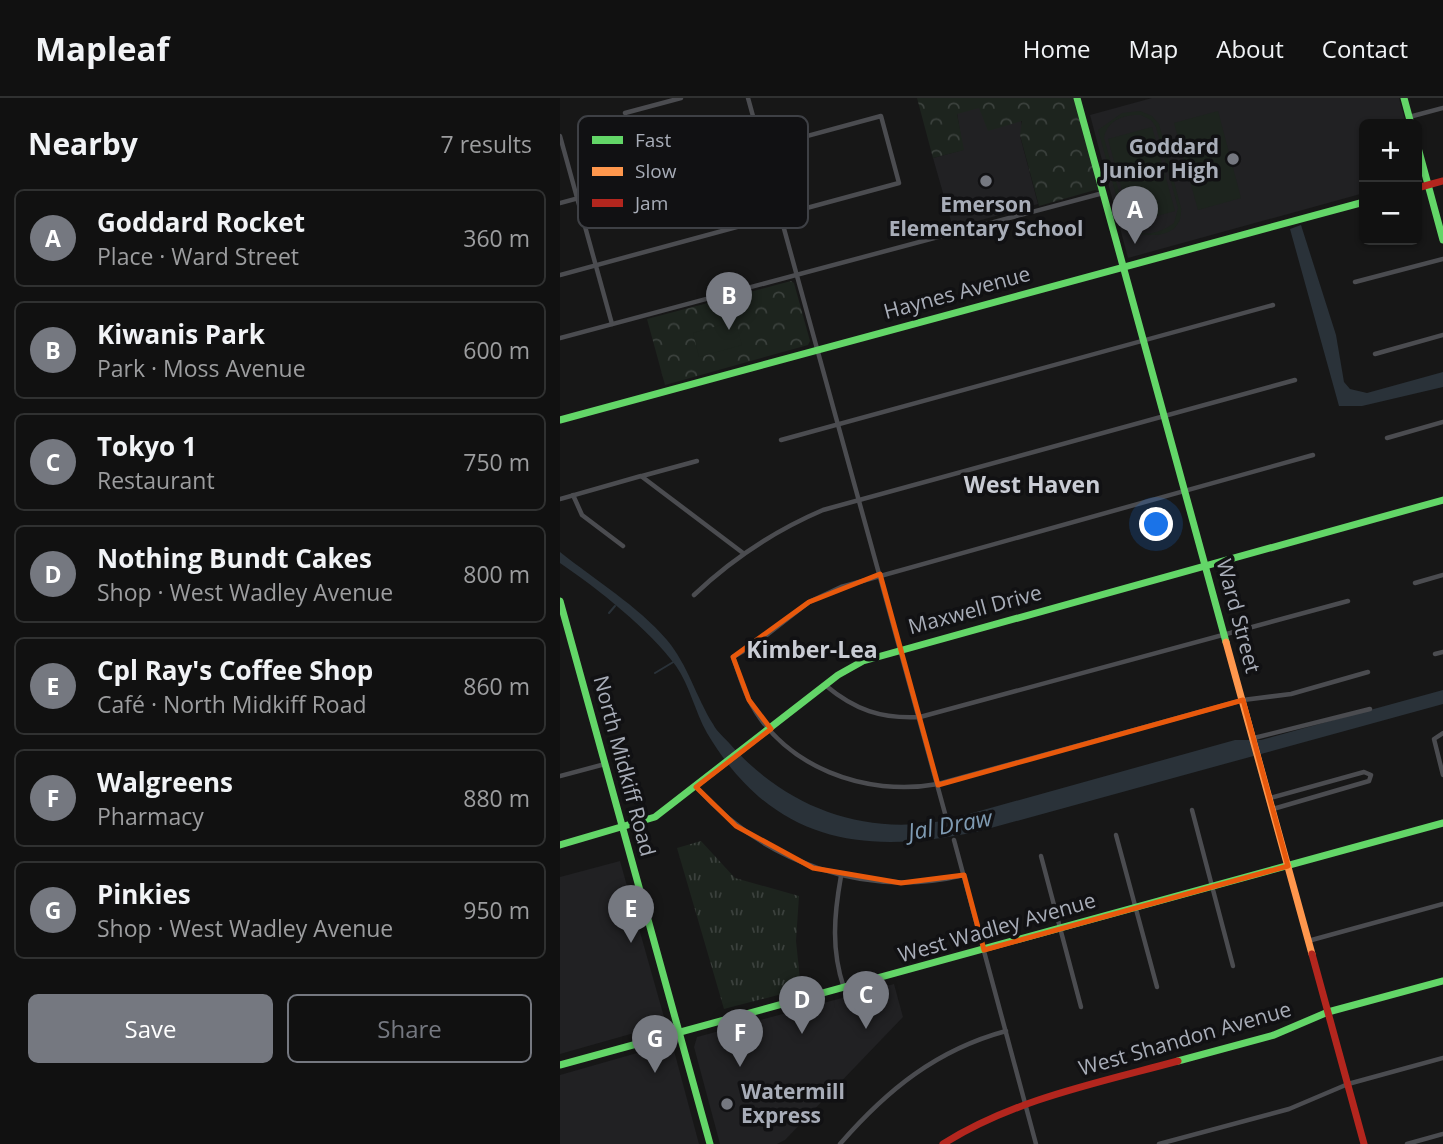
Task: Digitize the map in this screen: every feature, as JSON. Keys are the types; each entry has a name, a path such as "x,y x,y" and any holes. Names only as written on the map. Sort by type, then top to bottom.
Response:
{"street":[{"path":"625,113 681,98"},
{"path":"748,98 753,116"},
{"name":"Ward Street","path":"1077,98 1364,1144"},
{"path":"1404,98 1409,119"},
{"path":"1415,119 1443,108"},
{"path":"808,136 881,116 899,183 808,207"},
{"path":"560,136 578,202"},
{"path":"1422,163 1443,240"},
{"path":"1422,187 1443,181"},
{"path":"560,338 1103,193"},
{"path":"560,203 577,198"},
{"name":"Haynes Avenue","path":"560,420 1359,203"},
{"path":"585,228 612,324"},
{"path":"560,275 732,228"},
{"path":"784,228 946,817"},
{"path":"1356,282 1443,258"},
{"path":"781,440 1273,305"},
{"path":"1375,354 1443,335"},
{"path":"694,595 743,553 800,520 860,499 1295,380"},
{"path":"1388,438 1443,422"},
{"path":"1313,455 841,587 809,602 754,645 733,657 749,700 771,729 810,762 845,780 892,789 938,784 1243,701 1291,694 1368,672"},
{"path":"560,499 698,461"},
{"path":"641,476 743,553"},
{"path":"573,495 582,515 623,546"},
{"name":"Maxwell Drive","path":"560,845 655,817 825,685 863,661 1443,500"},
{"path":"1415,583 1443,575"},
{"name":"North Midkiff Road","path":"560,601 710,1144"},
{"path":"825,685 844,701 869,713 894,718 920,716 1348,601"},
{"path":"1435,654 1443,652"},
{"path":"1254,738 1370,709"},
{"path":"1443,733 1434,739 1434,746 1443,775"},
{"path":"560,776 606,764"},
{"path":"1269,798 1364,772 1371,775 1369,781 1273,809"},
{"path":"696,787 736,826 767,847 813,868 841,876 901,883 964,875"},
{"path":"1192,810 1233,966"},
{"name":"West Wadley Avenue","path":"560,1065 1443,823"},
{"path":"1116,835 1157,987"},
{"path":"954,840 1036,1144"},
{"path":"1041,856 1081,1007"},
{"path":"841,876 834,915 834,941 844,989"},
{"path":"1308,941 1443,904"},
{"name":"West Shandon Avenue","path":"943,1144 978,1122 1025,1103 1274,1035 1328,1012 1443,981"},
{"path":"841,1144 872,1108 924,1066 947,1053 1006,1031"},
{"path":"1159,1144 1289,1109 1348,1084 1443,1058"},
{"path":"1407,1144 1443,1134"}],"highlighted area":[{"path":"880,574 938,785 1243,700 1288,866 984,950 964,875 901,883 813,868 736,826 696,787 771,729 749,700 733,657 809,602"}],"shaded area":[{"name":"Goddard Junior High","path":"1152,98 1399,98 1405,119 1359,119 1359,194 1128,258 1090,115"},
{"name":"Emerson Elementary School","path":"979,107 1021,121 1023,130 1020,136 1038,204 953,228 933,158 963,150 957,113"},
{"path":"620,861 666,1024 560,1054 560,877"},
{"path":"894,984 903,1017 785,1140 777,1144 720,1144 694,1047 697,1037"},
{"path":"672,1043 699,1144 560,1144 560,1075"}],"green space":[{"path":"917,98 1076,98 1103,193 1095,190 1039,206 1020,135 1022,121 988,131 979,108 957,114 964,150 933,158"},
{"path":"1140,111 1152,116 1159,124 1181,208 1176,226 1162,234 1143,235 1126,231 1098,130 1122,113","holes":["1141,115 1151,120 1156,127 1178,208 1174,223 1162,230 1144,233 1128,224 1104,138 1117,119"]},
{"path":"1218,111 1241,198 1198,210 1174,123"},
{"path":"1152,127 1175,211 1131,223 1108,139"},
{"path":"791,281 794,283 810,341 808,345 665,385 647,319"},
{"path":"735,321 742,345 699,357 693,333"},
{"path":"701,841 735,878 799,896 796,941 801,989 724,1009 677,848"}],"water":[{"path":"1301,225 1336,335 1344,382 1350,389 1367,393 1443,372 1443,387 1362,406 1339,406 1290,229"},
{"name":"Jal Draw","path":"560,552 630,605 667,640 681,660 715,727 752,766 802,801 830,813 859,820 920,824 951,819 1235,740 1261,740 1443,690 1443,704 980,831 938,839 898,842 860,840 825,833 792,819 761,799 733,770 707,733 681,674 665,652 622,610 560,563"}],"waterway":[{"path":"609,613 615,606"},
{"path":"655,673 675,661"}],"traffic: fast":[{"path":"1077,98 1226,642"},
{"path":"1404,98 1410,119"},
{"path":"1422,162 1443,240"},
{"path":"560,420 1359,203"},
{"path":"560,845 655,817 838,675 863,661 1443,500"},
{"path":"560,601 710,1144"},
{"path":"560,1065 1443,823"},
{"path":"1178,1061 1274,1035 1328,1012 1443,981"}],"traffic: slow":[{"path":"1226,642 1312,954"}],"traffic: jam":[{"path":"1422,187 1443,181"},
{"path":"1312,954 1364,1144"},
{"path":"943,1144 970,1128 1028,1104 1178,1061"}],"place":[{"name":"Goddard Junior High","path":"1233,159"},
{"name":"Emerson Elementary School","path":"986,181"},
{"name":"Goddard Rocket","path":"1135,244"},
{"name":"Kiwanis Park","path":"729,330"},
{"name":"Cpl Ray's Coffee Shop","path":"631,943"},
{"name":"Tokyo 1","path":"866,1029"},
{"name":"Nothing Bundt Cakes","path":"802,1034"},
{"name":"Walgreens","path":"740,1067"},
{"name":"Pinkies","path":"655,1073"},
{"name":"Watermill Express","path":"727,1104"}],"district":[{"name":"West Haven","path":"1032,485"},
{"name":"Kimber-Lea","path":"812,650"}]}
